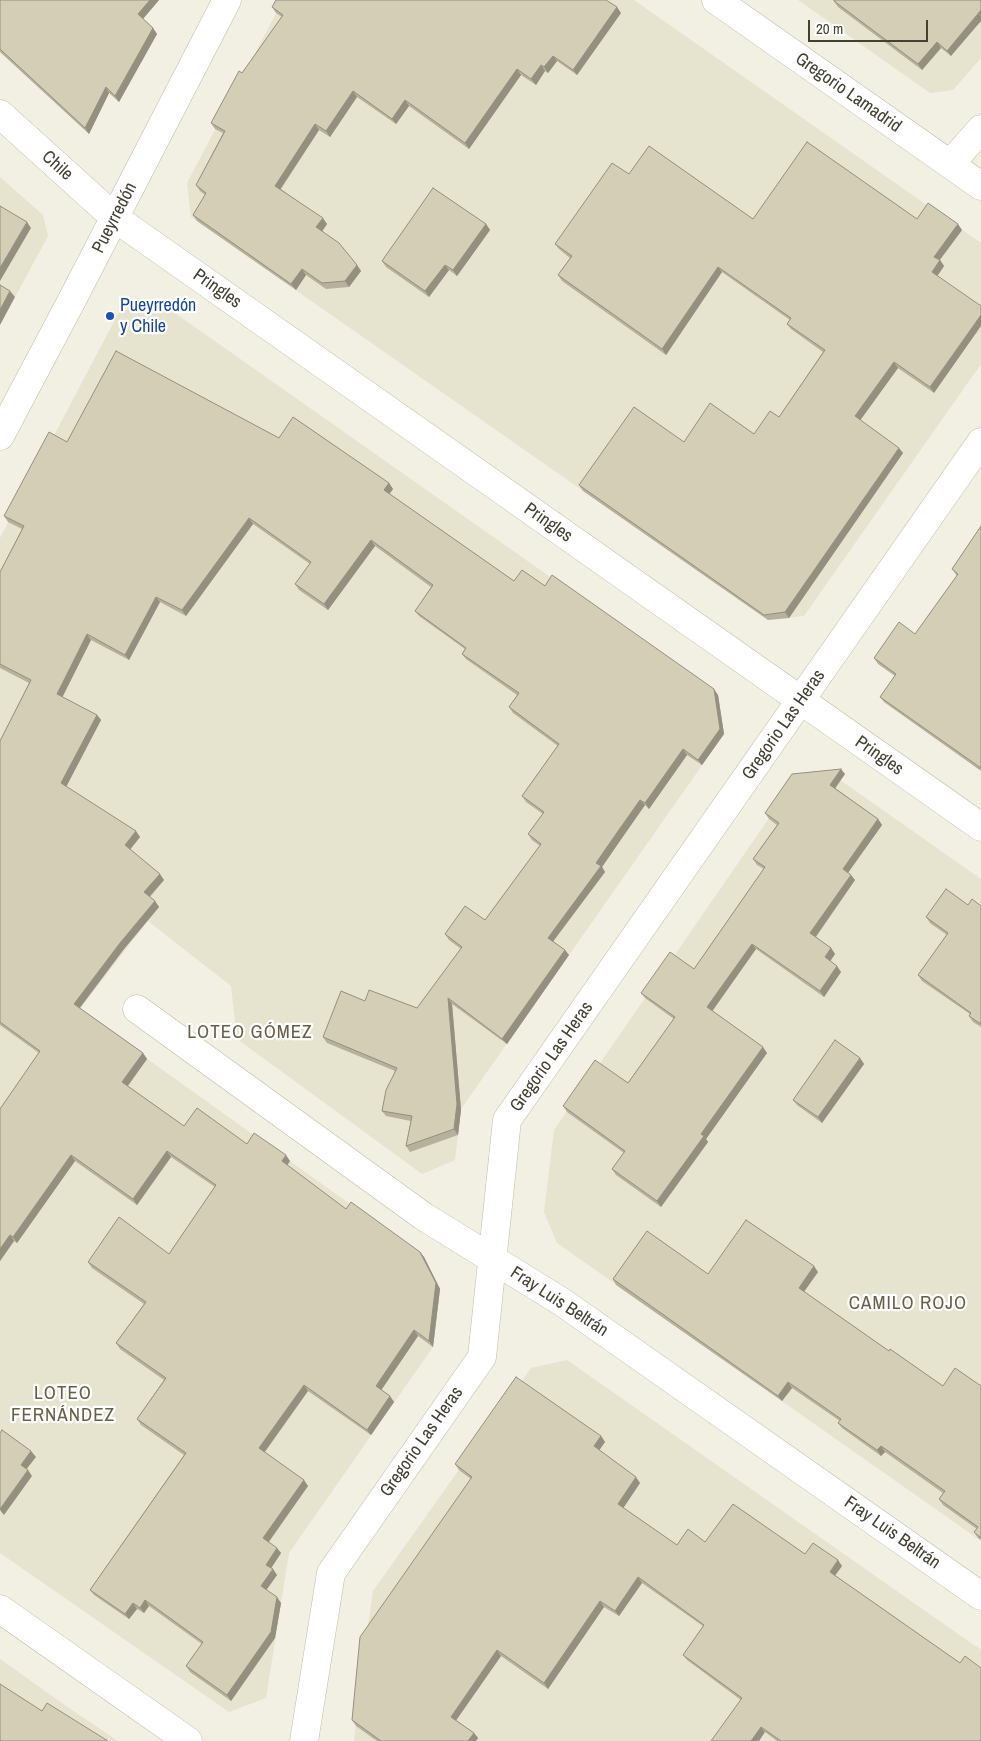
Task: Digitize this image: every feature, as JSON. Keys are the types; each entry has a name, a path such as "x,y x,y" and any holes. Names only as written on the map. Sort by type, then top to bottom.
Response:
{"street":[{"name":"Pueyrredón","path":"0,436 228,0"},
{"name":"Gregorio Lamadrid","path":"716,0 981,186"},
{"name":"Chile","path":"0,114 115,218"},
{"path":"950,164 981,129"},
{"name":"Pringles","path":"115,218 981,827"},
{"name":"Gregorio Las Heras","path":"304,1741 331,1573 482,1357 507,1120 981,442"},
{"name":"Fray Luis Beltrán","path":"137,1009 423,1216 562,1302 981,1596"},
{"path":"0,1609 188,1741"}],"shaded area":[{"path":"283,0 634,0 981,243 981,364 804,616 768,620 191,217 187,183"},
{"path":"798,0 981,0 981,58 953,90 930,93"},
{"path":"0,177 43,215 48,236 0,325"},
{"path":"155,299 718,695 724,734 461,1109 455,1160 422,1174 237,1039 231,986 148,921 79,1010 424,1257 440,1289 433,1347 289,1553 266,1698 229,1712 0,1553 0,538 119,312"},
{"path":"833,775 981,879 981,1541 557,1243 544,1212 554,1130 796,779"},
{"path":"567,1360 981,1650 981,1741 354,1741 363,1658 373,1591 531,1368"},
{"path":"0,1659 72,1710 118,1741 0,1741"}],"building":[{"path":"0,0 150,0 138,14 153,28 115,96 106,87 85,128 0,49"},
{"path":"276,0 606,0 617,7 573,70 553,56 544,67 541,65 531,79 517,69 465,143 405,100 392,119 353,91 326,131 315,124 275,186 323,218 316,227 339,243 357,265 345,281 322,283 302,269 291,284 193,215 206,193 196,185 225,131 211,123 239,71 242,73 283,15 272,7"},
{"path":"835,0 981,0 981,10 947,51 937,42 918,64"},
{"path":"807,142 917,219 928,203 958,224 934,257 940,260 932,272 981,306 981,315 930,387 894,362 855,416 899,448 785,612 764,615 579,485 634,407 684,442 710,403 754,434 770,411 779,417 825,350 787,324 791,318 718,267 662,349 558,275 572,256 555,244 612,163 629,174 649,146 753,219"},
{"path":"433,188 486,224 453,270 445,265 425,291 382,261"},
{"path":"0,206 27,222 0,268"},
{"path":"0,285 10,291 0,310"},
{"path":"116,351 279,438 293,417 389,483 384,490 514,581 522,570 545,586 552,575 714,689 720,729 698,760 683,749 645,803 640,800 616,834 596,863 601,866 548,938 565,950 502,1039 448,998 457,1104 454,1129 406,1146 412,1116 382,1111 386,1090 397,1068 323,1037 341,991 365,1001 369,990 417,1008 462,947 445,934 465,906 485,920 541,844 528,834 544,812 522,796 559,744 509,707 519,693 462,654 466,648 415,611 433,585 371,540 324,604 295,584 311,562 249,518 182,610 156,597 125,655 87,634 57,694 97,715 61,783 136,831 125,845 160,874 144,892 155,901 120,943 74,1004 143,1053 122,1082 184,1126 197,1108 247,1144 254,1133 286,1155 282,1161 346,1209 351,1202 420,1252 436,1283 429,1341 414,1330 376,1386 390,1396 367,1430 304,1385 259,1448 304,1480 263,1538 277,1548 266,1565 273,1569 261,1586 277,1597 271,1632 227,1695 186,1666 203,1642 145,1600 140,1608 133,1603 125,1614 90,1590 186,1453 137,1419 166,1378 116,1343 146,1302 88,1262 119,1217 169,1254 216,1185 167,1151 133,1199 71,1155 13,1237 10,1235 0,1249 0,1109 40,1051 0,1022 0,741 31,680 0,664 0,572 24,526 4,516 49,432 67,442"},
{"path":"981,526 981,768 880,697 896,674 874,658 899,622 915,634 958,574 952,569"},
{"path":"841,769 830,785 878,819 843,869 851,875 810,933 831,948 825,957 837,966 820,991 752,944 707,1007 763,1047 701,1134 704,1136 657,1201 612,1169 625,1151 563,1106 595,1060 628,1083 675,1017 641,993 670,952 694,969 765,867 753,859 779,823 765,813 792,774"},
{"path":"946,889 968,905 972,899 981,906 981,1024 969,1016 971,1013 918,975 948,933 926,917"},
{"path":"835,1040 860,1058 818,1117 793,1100"},
{"path":"746,1220 814,1266 799,1288 943,1386 955,1368 981,1386 981,1538 974,1532 978,1527 939,1499 945,1491 881,1446 877,1450 838,1423 841,1419 788,1382 778,1396 613,1279 647,1231 708,1274"},
{"path":"516,1377 601,1436 594,1446 636,1477 618,1504 677,1545 688,1529 705,1542 733,1504 805,1554 813,1543 838,1560 830,1572 960,1663 965,1656 981,1668 981,1741 781,1741 761,1727 751,1741 711,1741 742,1698 683,1655 704,1625 638,1577 615,1611 600,1601 544,1683 497,1650 451,1717 474,1733 468,1741 381,1741 352,1720 360,1637 472,1477 455,1464"},
{"path":"2,1430 31,1451 21,1465 28,1470 0,1509 0,1433"},
{"path":"0,1684 42,1711 47,1703 108,1741 0,1741"}],"place":[{"name":"Pueyrredón y Chile","path":"110,316"}],"district":[{"name":"LOTEO GÓMEZ","path":"250,1033"},
{"name":"CAMILO ROJO","path":"908,1304"},
{"name":"LOTEO FERNÁNDEZ","path":"63,1405"}]}
